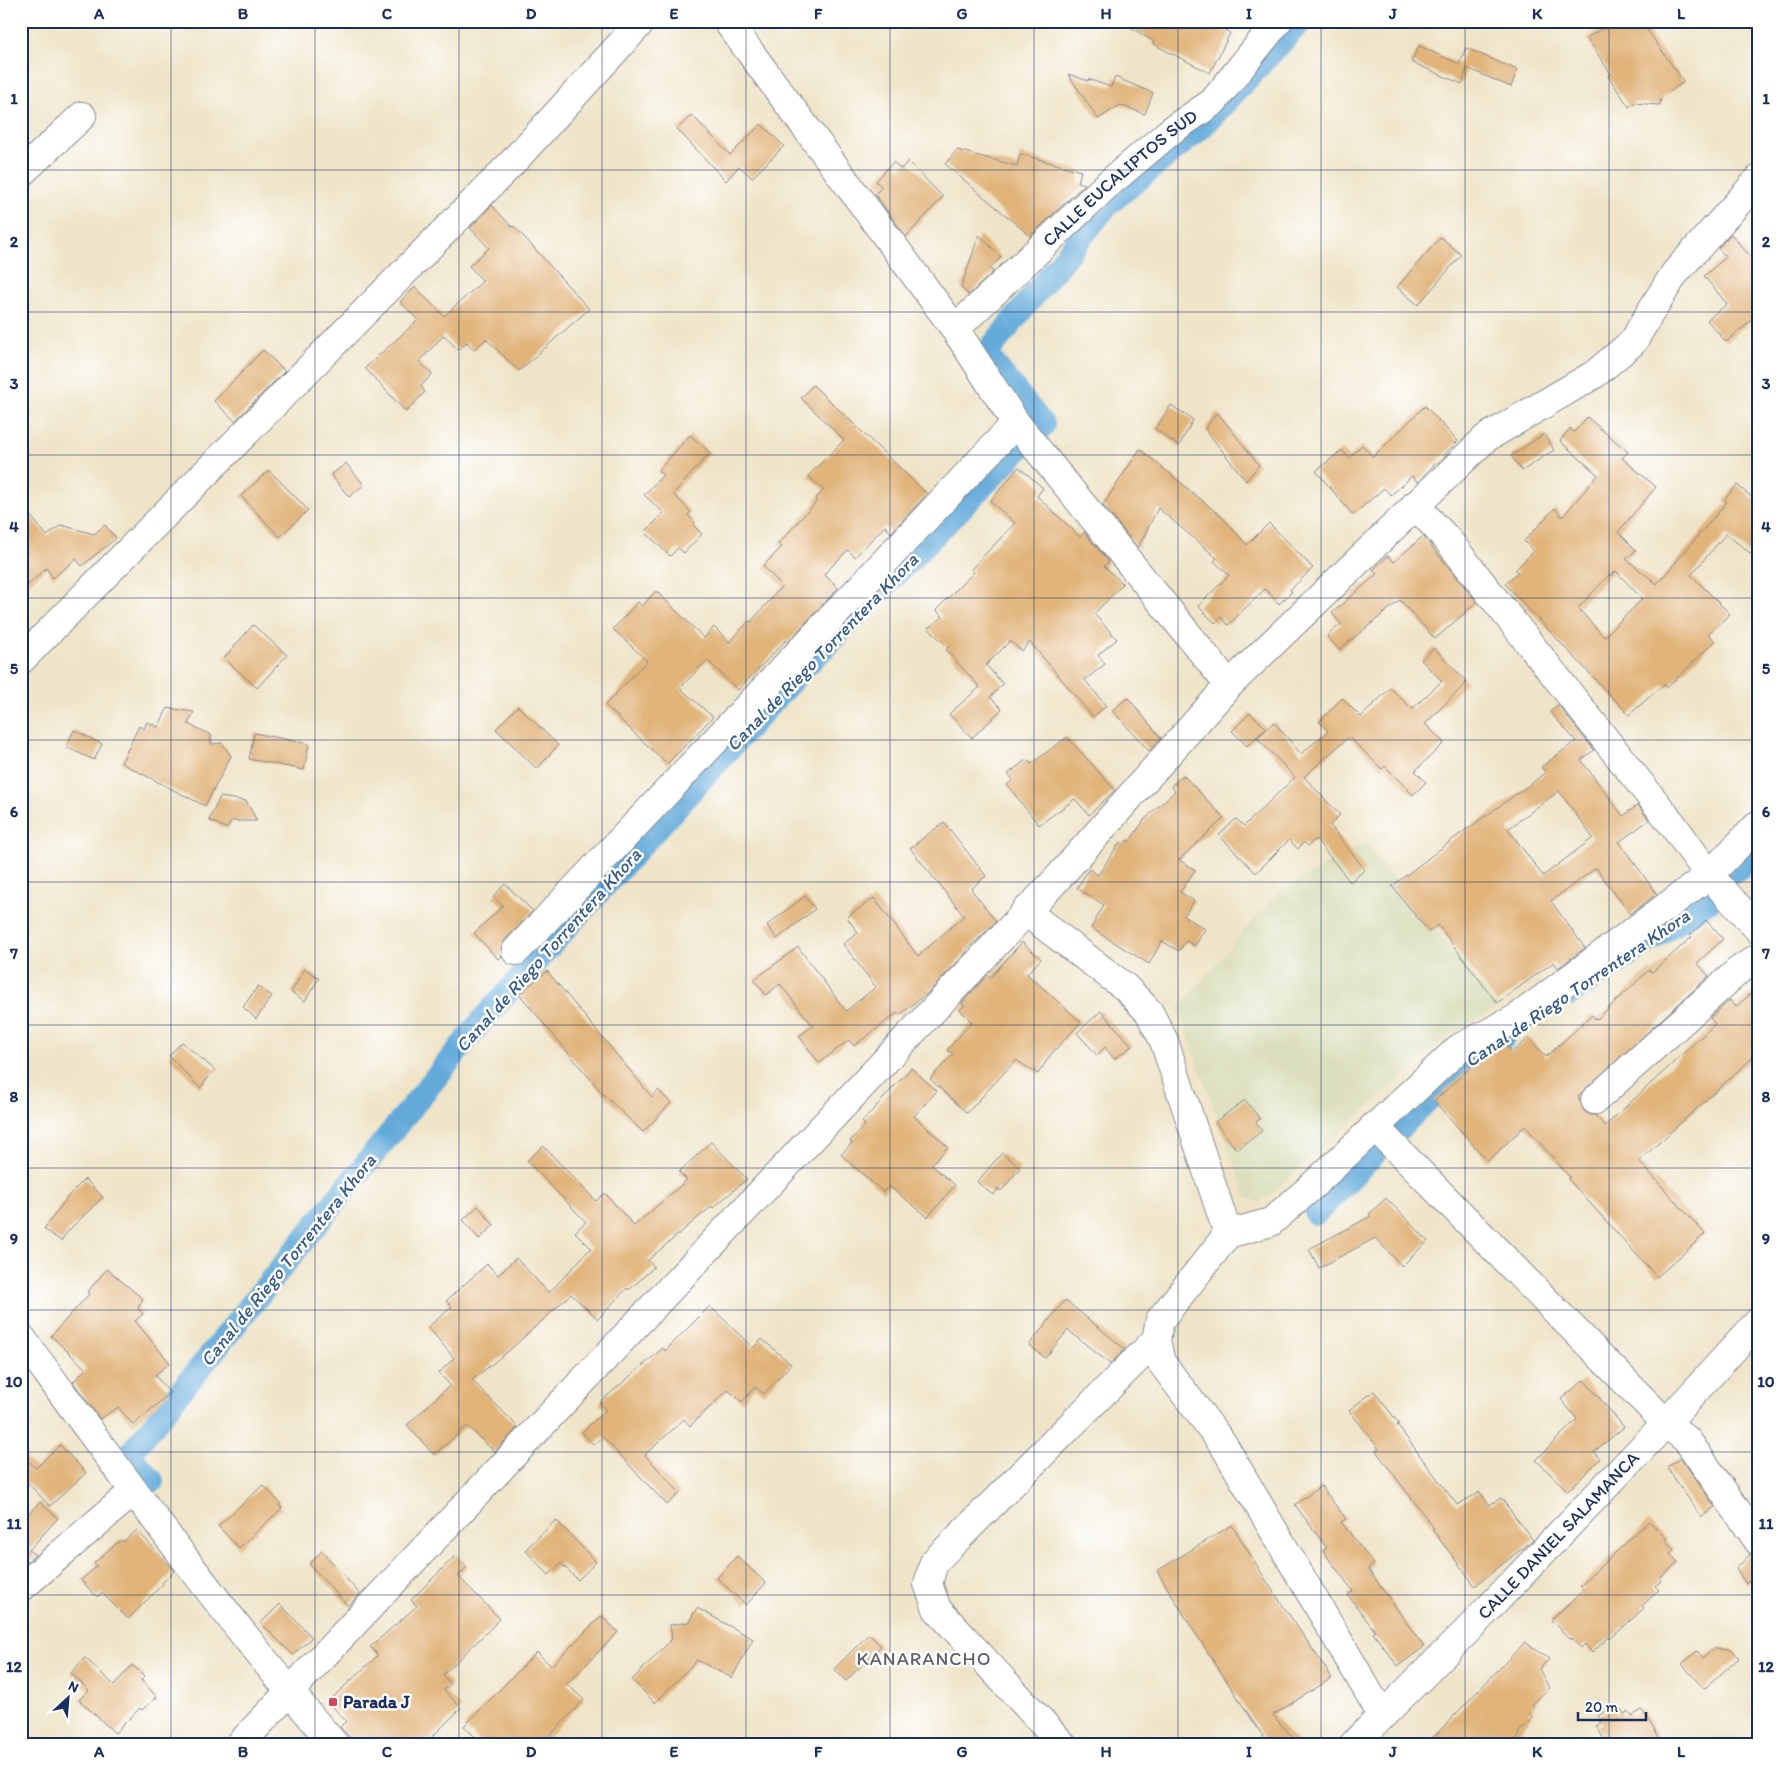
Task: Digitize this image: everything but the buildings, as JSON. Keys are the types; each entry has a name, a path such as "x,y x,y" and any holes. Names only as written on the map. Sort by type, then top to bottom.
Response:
{"street":[{"path":"21,660 510,165 642,21"},
{"path":"726,21 955,329 1016,423 1229,685"},
{"name":"CALLE EUCALIPTOS SUD","path":"955,329 1107,185 1172,130 1213,102 1278,21"},
{"path":"21,173 82,116"},
{"path":"240,1744 1057,879 1229,685 1486,438 1595,374 1633,342 1675,273 1759,179"},
{"path":"516,951 1016,423"},
{"path":"1415,505 1447,538 1673,825 1709,875 1759,930"},
{"path":"1382,1715 1223,1444 1161,1362 1156,1340 1160,1320 1228,1234 1271,1222 1309,1189 1459,1048 1517,1018 1709,875 1759,824"},
{"path":"1025,911 1126,988 1149,1012 1164,1041 1228,1234"},
{"path":"1595,1100 1738,971 1759,957"},
{"path":"1374,1126 1666,1423 1687,1440 1759,1542"},
{"name":"CALLE DANIEL SALAMANCA","path":"1354,1744 1467,1631 1666,1423 1759,1321"},
{"path":"21,1337 134,1491 288,1691 334,1744"},
{"path":"1062,1744 937,1609 928,1584 934,1562 1156,1340"},
{"path":"21,1588 134,1491"}],"shaded area":[{"path":"1365,843 1499,1007 1451,1034 1260,1203 1246,1196 1178,1008 1277,893"}],"waterway":[{"name":"Canal de Riego Torrentera Khora","path":"1034,434 1043,425 986,354 1108,204 1201,128 1301,21"},
{"name":"Canal de Riego Torrentera Khora","path":"152,1481 129,1455 485,1017 790,682 1021,447"},
{"name":"Canal de Riego Torrentera Khora","path":"1737,870 1759,845"},
{"name":"Canal de Riego Torrentera Khora","path":"1570,994 1715,895"},
{"name":"Canal de Riego Torrentera Khora","path":"1401,1127 1468,1059 1502,1039"},
{"name":"Canal de Riego Torrentera Khora","path":"1316,1213 1375,1153"}],"place":[{"name":"Parada J","path":"333,1702"}],"district":[{"name":"KANARANCHO","path":"924,1658"}]}
